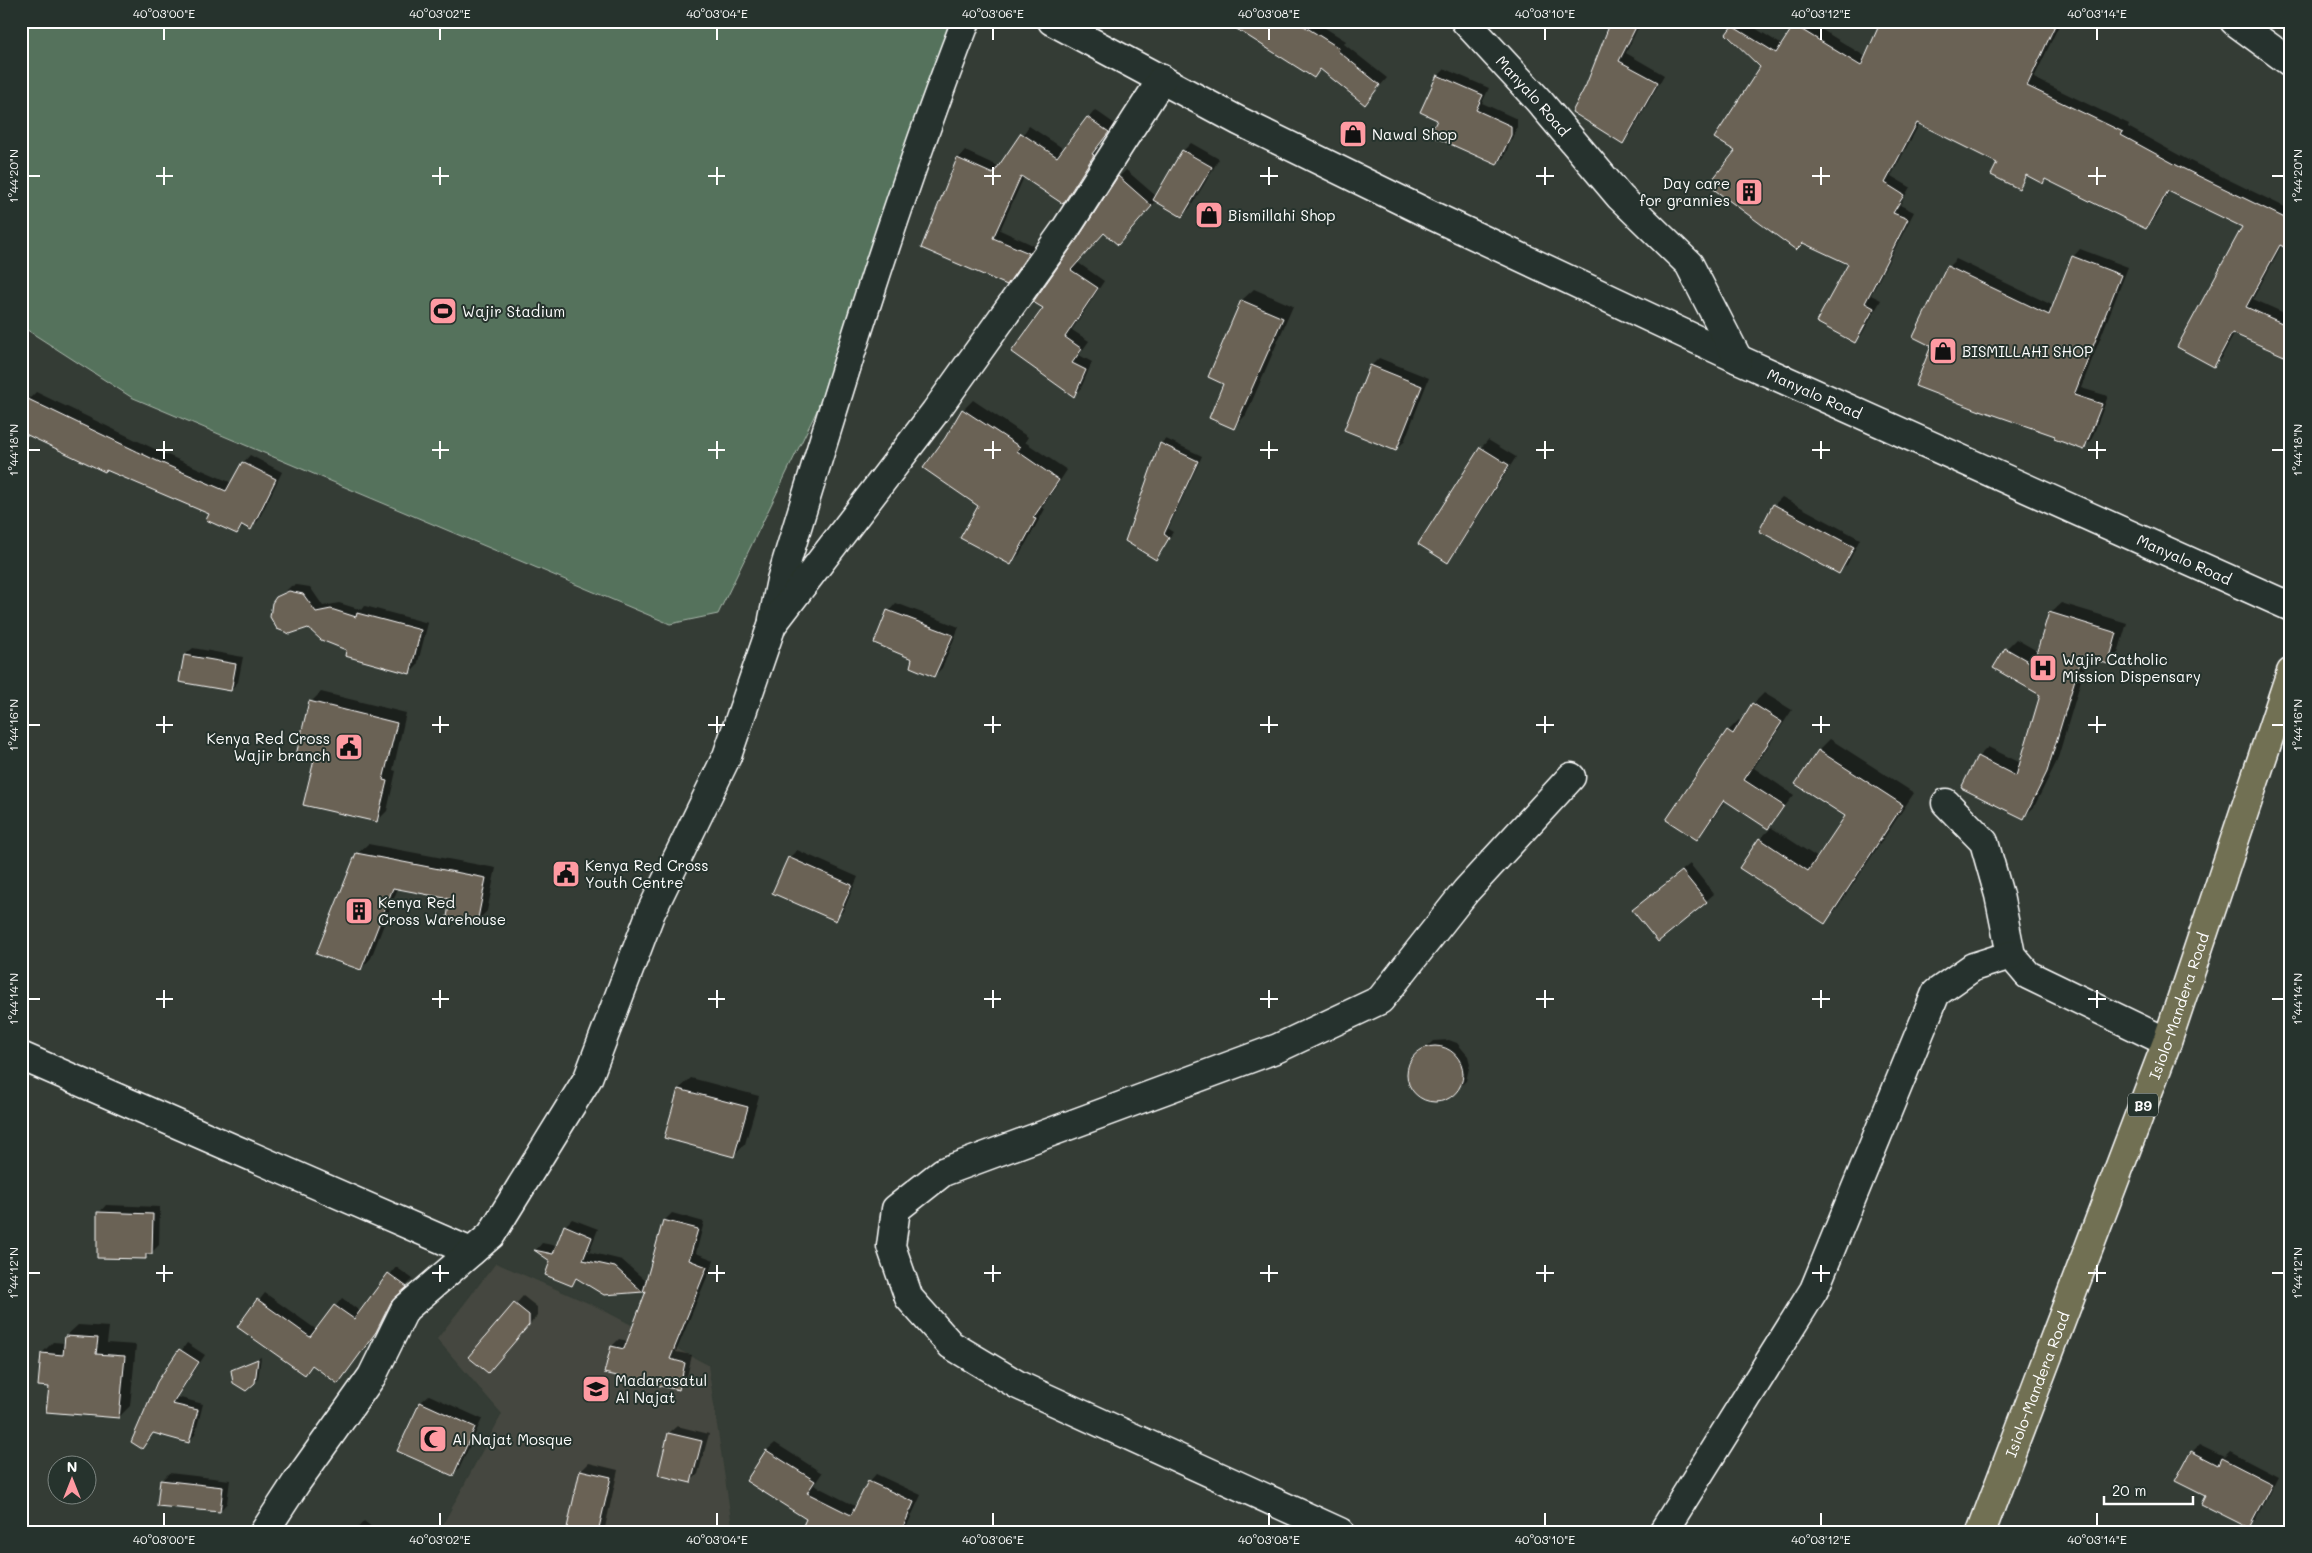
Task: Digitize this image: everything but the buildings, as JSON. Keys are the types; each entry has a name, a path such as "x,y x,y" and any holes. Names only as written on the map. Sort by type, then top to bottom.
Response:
{"highway":[{"name":"Isiolo-Mandera Road","path":"1980,1532 2167,1042 2291,672"}],"street":[{"path":"264,1532 296,1483 372,1376 405,1309 491,1235 588,1078 651,912 727,756 772,625 781,580 859,324 924,129 966,21"},
{"path":"1052,21 1239,122 1431,215 1738,358"},
{"name":"Manyalo Road","path":"1465,21 1539,101 1620,196 1689,264 1738,358 2291,607"},
{"path":"2234,21 2291,63"},
{"path":"772,625 935,412 1060,238 1162,80"},
{"path":"1340,1532 1018,1385 951,1345 909,1298 891,1246 896,1209 943,1172 1278,1048 1380,1000 1466,891 1571,777"},
{"path":"1946,803 1984,842 1999,895 2011,955 2028,975 2167,1042"},
{"path":"1663,1532 1814,1290 1936,993 1973,967 2011,955"},
{"path":"21,1056 472,1252"}],"shaded area":[{"name":"Madarasatul Al Najat","path":"496,1263 597,1307 708,1365 733,1532 439,1532 502,1414 437,1339"}],"green space":[{"name":"Wajir Stadium","path":"21,21 973,21 872,297 718,614 670,624 131,397 21,326"}],"place":[{"name":"Nawal Shop","path":"1353,134"},
{"name":"Day care for grannies","path":"1749,192"},
{"name":"Bismillahi Shop","path":"1209,215"},
{"name":"Wajir Stadium","path":"443,311"},
{"name":"BISMILLAHI SHOP","path":"1943,351"},
{"name":"Wajir Catholic Mission Dispensary","path":"2043,668"},
{"name":"Kenya Red Cross Wajir branch","path":"349,747"},
{"name":"Kenya Red Cross Youth Centre","path":"566,874"},
{"name":"Kenya Red Cross Warehouse","path":"359,911"},
{"name":"Madarasatul Al Najat","path":"596,1389"},
{"name":"Al Najat Mosque","path":"433,1439"}]}
